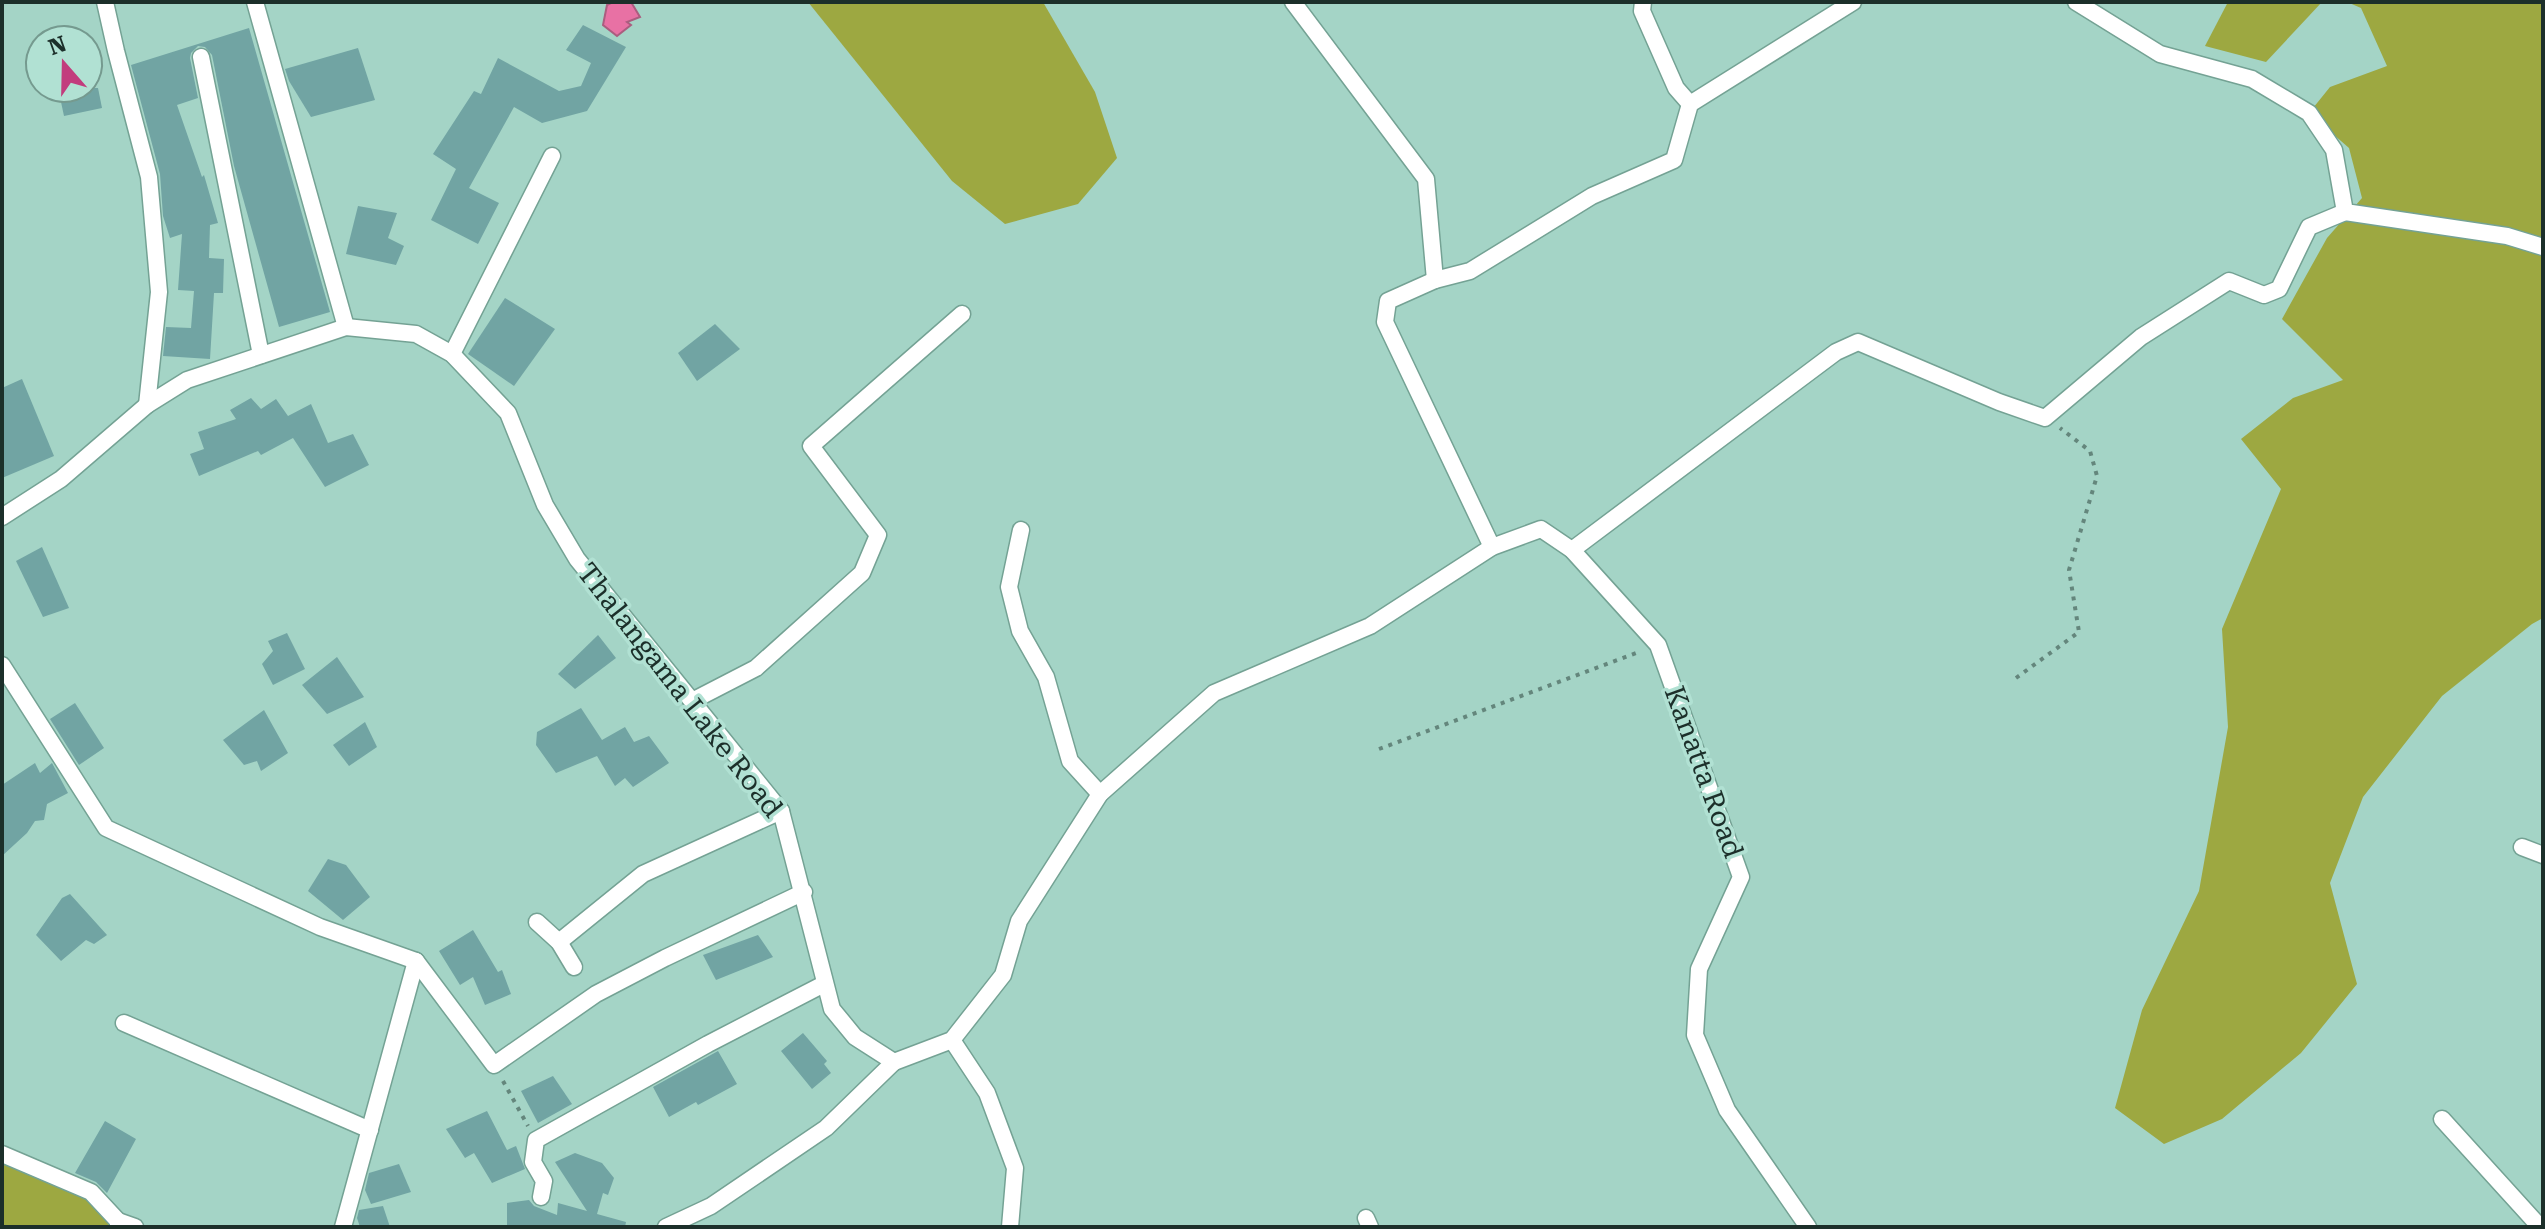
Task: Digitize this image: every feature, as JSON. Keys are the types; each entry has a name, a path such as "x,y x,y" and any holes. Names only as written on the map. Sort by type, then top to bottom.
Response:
{"street":[{"path":"105,2 149,177 159,292 147,405"},
{"path":"255,2 346,327"},
{"path":"1293,2 1426,179 1435,280"},
{"path":"1643,2 1642,11 1676,88 1690,104"},
{"path":"1492,547 1385,322 1388,301 1435,280 1470,271 1592,196 1674,160 1690,104 1853,2"},
{"path":"2076,2 2160,54 2252,79 2309,113 2334,150 2345,212"},
{"path":"201,57 261,355"},
{"path":"452,354 552,156"},
{"path":"666,1227 711,1206 826,1128 894,1062 952,1040 1003,975 1019,921 1100,794 1214,693 1370,626 1492,547 1541,529 1572,550 1836,352 1858,342 1999,402 2045,418 2141,337 2229,281 2264,295 2279,289 2309,227 2345,212 2507,236 2543,247"},
{"path":"694,700 756,668 862,573 878,535 811,446 962,314"},
{"name":"Thalangama Lake Road","path":"2,517 61,479 147,405 187,380 346,327 416,334 452,354 508,413 545,505 577,559 781,811 832,1009 855,1037 894,1062"},
{"path":"1021,530 1009,587 1020,631 1046,677 1070,761 1100,794"},
{"name":"Kanatta Road","path":"1572,550 1658,645 1741,877 1699,969 1695,1035 1727,1110 1800,1225"},
{"path":"2,665 106,828 320,927 416,961 494,1065 596,994 804,892"},
{"path":"559,942 643,874 781,811"},
{"path":"2522,847 2543,855"},
{"path":"537,922 559,942 574,967"},
{"path":"343,1227 416,961"},
{"path":"541,1197 544,1181 533,1162 536,1140 708,1044 824,984"},
{"path":"124,1023 370,1130"},
{"path":"952,1040 987,1093 1015,1168 1010,1227"},
{"path":"2442,1119 2540,1227"},
{"path":"2,1154 91,1192 118,1224 135,1227"}],"path":[{"path":"2016,678 2079,632 2069,570 2097,476 2090,451 2045,418"},
{"path":"1379,749 1658,645"},
{"path":"494,1065 536,1140"}],"green space":[{"path":"808,2 1043,2 1095,92 1117,158 1078,204 1005,224 952,181"},
{"path":"2228,2 2322,2 2266,62 2205,46"},
{"path":"2347,2 2543,2 2543,618 2442,696 2363,797 2330,883 2357,984 2301,1053 2222,1119 2164,1144 2115,1108 2142,1010 2199,891 2228,727 2222,629 2281,489 2241,439 2293,398 2343,380 2282,319 2327,238 2362,198 2349,148 2309,113 2330,87 2387,66 2361,8"},
{"path":"2,1154 91,1192 118,1227 2,1227"}],"shaded area":[{"path":"631,2 640,17 627,22 631,25 617,36 603,25 607,5"}],"building":[{"path":"583,25 626,47 587,111 542,123 514,107 469,188 499,203 478,244 431,220 456,169 433,154 474,91 481,94 498,58 559,91 581,86 591,63 566,50"},
{"path":"249,28 330,312 279,327 234,166 212,55 205,47 198,46 190,58 198,98 177,105 202,177 204,175 218,223 210,225 209,258 224,259 223,293 214,293 210,359 163,356 166,327 191,328 194,291 178,290 182,234 170,238 163,216 160,174 131,65"},
{"path":"358,48 375,100 311,117 285,69"},
{"path":"61,104 101,104 102,108 64,116"},
{"path":"358,206 397,213 388,238 404,246 396,265 346,254"},
{"path":"505,298 555,329 514,386 468,354"},
{"path":"715,324 740,349 697,381 678,353"},
{"path":"22,379 54,456 2,478 2,388"},
{"path":"251,398 261,409 276,399 288,416 311,404 328,443 353,434 369,465 325,487 293,438 261,455 258,451 199,476 190,454 204,449 198,432 236,419 230,410"},
{"path":"42,547 69,608 43,617 16,561"},
{"path":"287,633 305,669 273,685 262,664 273,651 268,641"},
{"path":"598,635 616,658 575,689 558,674"},
{"path":"337,657 364,697 327,714 302,685"},
{"path":"75,703 104,748 79,765 50,719"},
{"path":"581,708 602,740 625,727 634,742 649,736 669,763 633,787 625,778 615,786 597,756 556,773 536,745 537,732"},
{"path":"264,710 288,753 261,771 257,761 244,765 223,740"},
{"path":"365,722 377,747 349,766 333,745"},
{"path":"35,763 40,773 52,763 68,793 47,804 44,820 35,821 27,833 2,856 2,785"},
{"path":"328,859 346,865 370,897 343,920 308,891"},
{"path":"70,894 107,935 94,944 86,940 61,961 36,935 62,898"},
{"path":"473,930 498,972 502,970 511,994 485,1005 473,977 460,985 439,951"},
{"path":"758,935 773,957 716,980 703,955"},
{"path":"803,1033 827,1061 824,1064 831,1073 812,1089 781,1051"},
{"path":"718,1051 737,1084 669,1117 653,1087"},
{"path":"553,1076 572,1104 538,1123 521,1091"},
{"path":"487,1111 507,1150 516,1146 525,1169 492,1183 474,1153 465,1158 446,1129"},
{"path":"105,1121 136,1139 107,1193 96,1182 75,1173"},
{"path":"575,1153 602,1163 614,1178 608,1195 603,1193 597,1214 626,1222 625,1227 507,1227 507,1203 529,1200 534,1206 557,1215 558,1203 587,1211 555,1162"},
{"path":"399,1164 411,1192 371,1204 365,1190 369,1173"},
{"path":"383,1206 390,1227 360,1227 357,1218 359,1210"}]}
